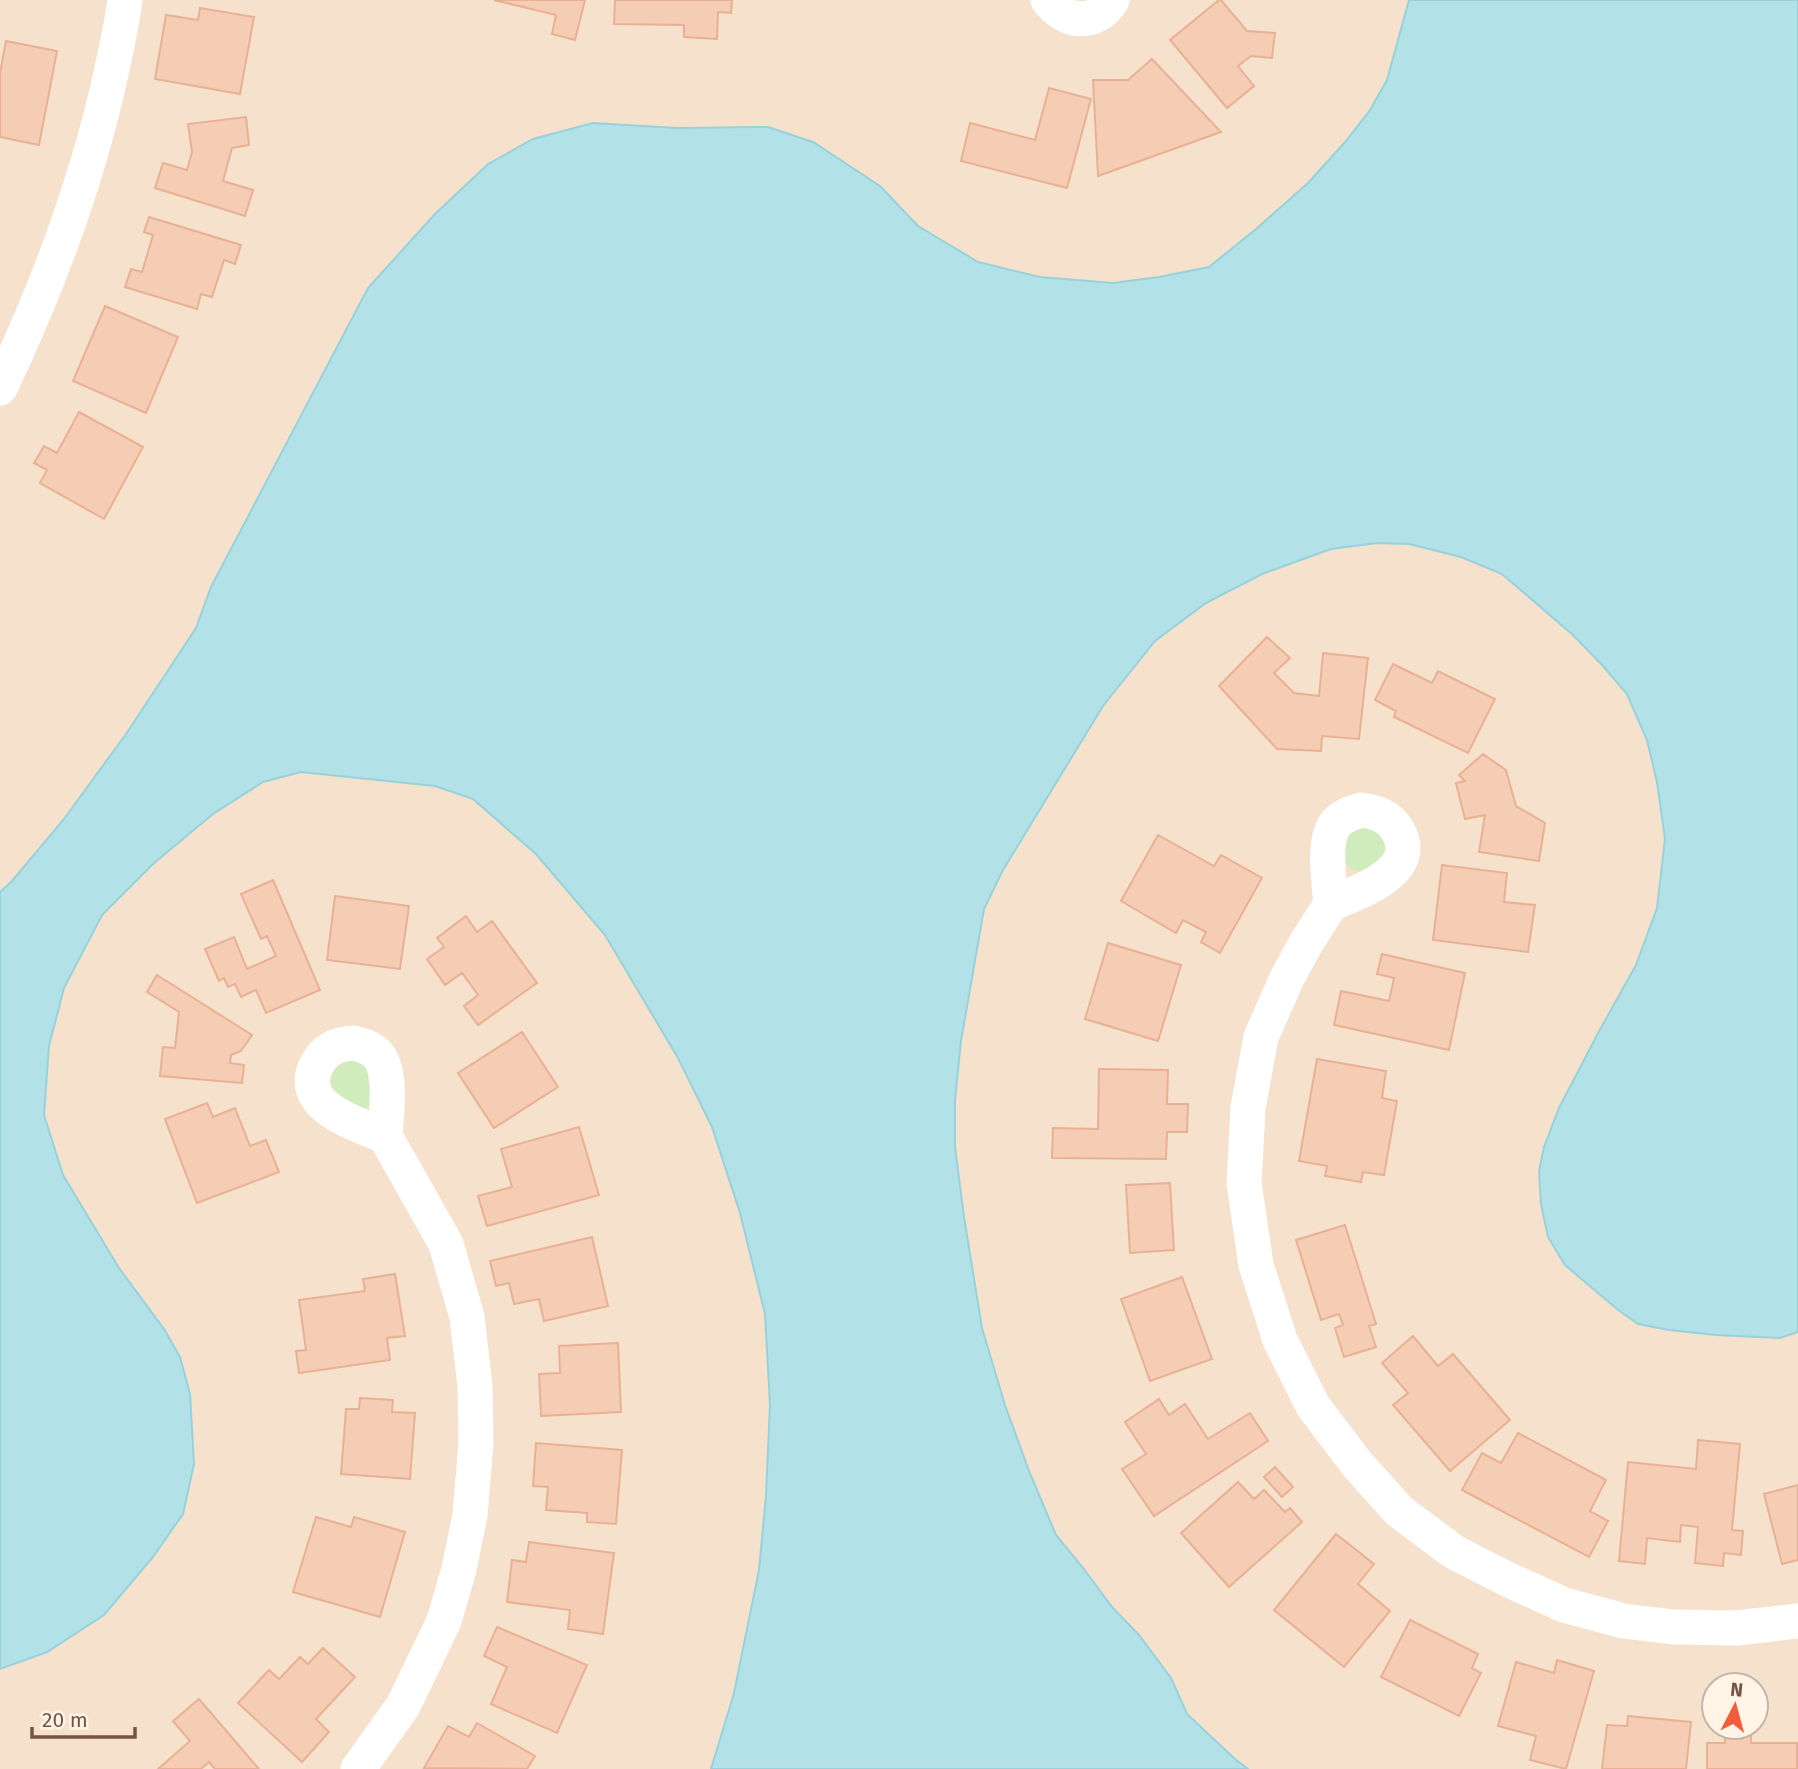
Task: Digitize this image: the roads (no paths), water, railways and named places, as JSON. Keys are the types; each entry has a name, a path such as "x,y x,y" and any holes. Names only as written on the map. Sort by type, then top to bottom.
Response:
{"street":[{"path":"0,388 66,234 100,124 125,0"},
{"path":"1048,0 1062,15 1085,19 1098,15 1112,0"},
{"path":"1331,904 1287,978 1261,1037 1248,1108 1244,1183 1256,1265 1280,1340 1313,1406 1357,1464 1399,1511 1454,1552 1564,1605 1624,1621 1674,1627 1736,1628 1798,1620"},
{"path":"358,1769 403,1706 444,1621 459,1569 470,1515 476,1443 475,1386 467,1317 446,1244 385,1136"}],"water":[{"path":"1409,0 1798,0 1798,1332 1780,1338 1716,1335 1638,1324 1565,1265 1548,1237 1541,1204 1539,1171 1544,1147 1559,1108 1636,965 1657,908 1665,839 1657,782 1647,740 1627,694 1573,635 1502,574 1461,557 1409,544 1377,543 1331,549 1262,574 1206,603 1155,641 1103,706 1003,870 984,909 961,1041 955,1100 955,1147 982,1328 1005,1405 1056,1535 1171,1678 1187,1714 1248,1769 711,1769 734,1693 759,1570 770,1405 765,1314 740,1213 712,1127 678,1058 605,935 536,854 473,799 435,786 301,772 263,782 213,814 154,863 102,915 64,988 49,1046 44,1115 63,1175 119,1268 164,1329 180,1357 190,1394 194,1464 183,1514 153,1557 104,1615 47,1652 0,1669 0,892 64,819 126,734 196,628 211,587 368,288 435,214 488,164 533,139 593,123 677,128 768,127 813,142 880,186 918,226 978,262 1040,277 1113,283 1209,267 1308,183 1370,110 1387,80"}]}
